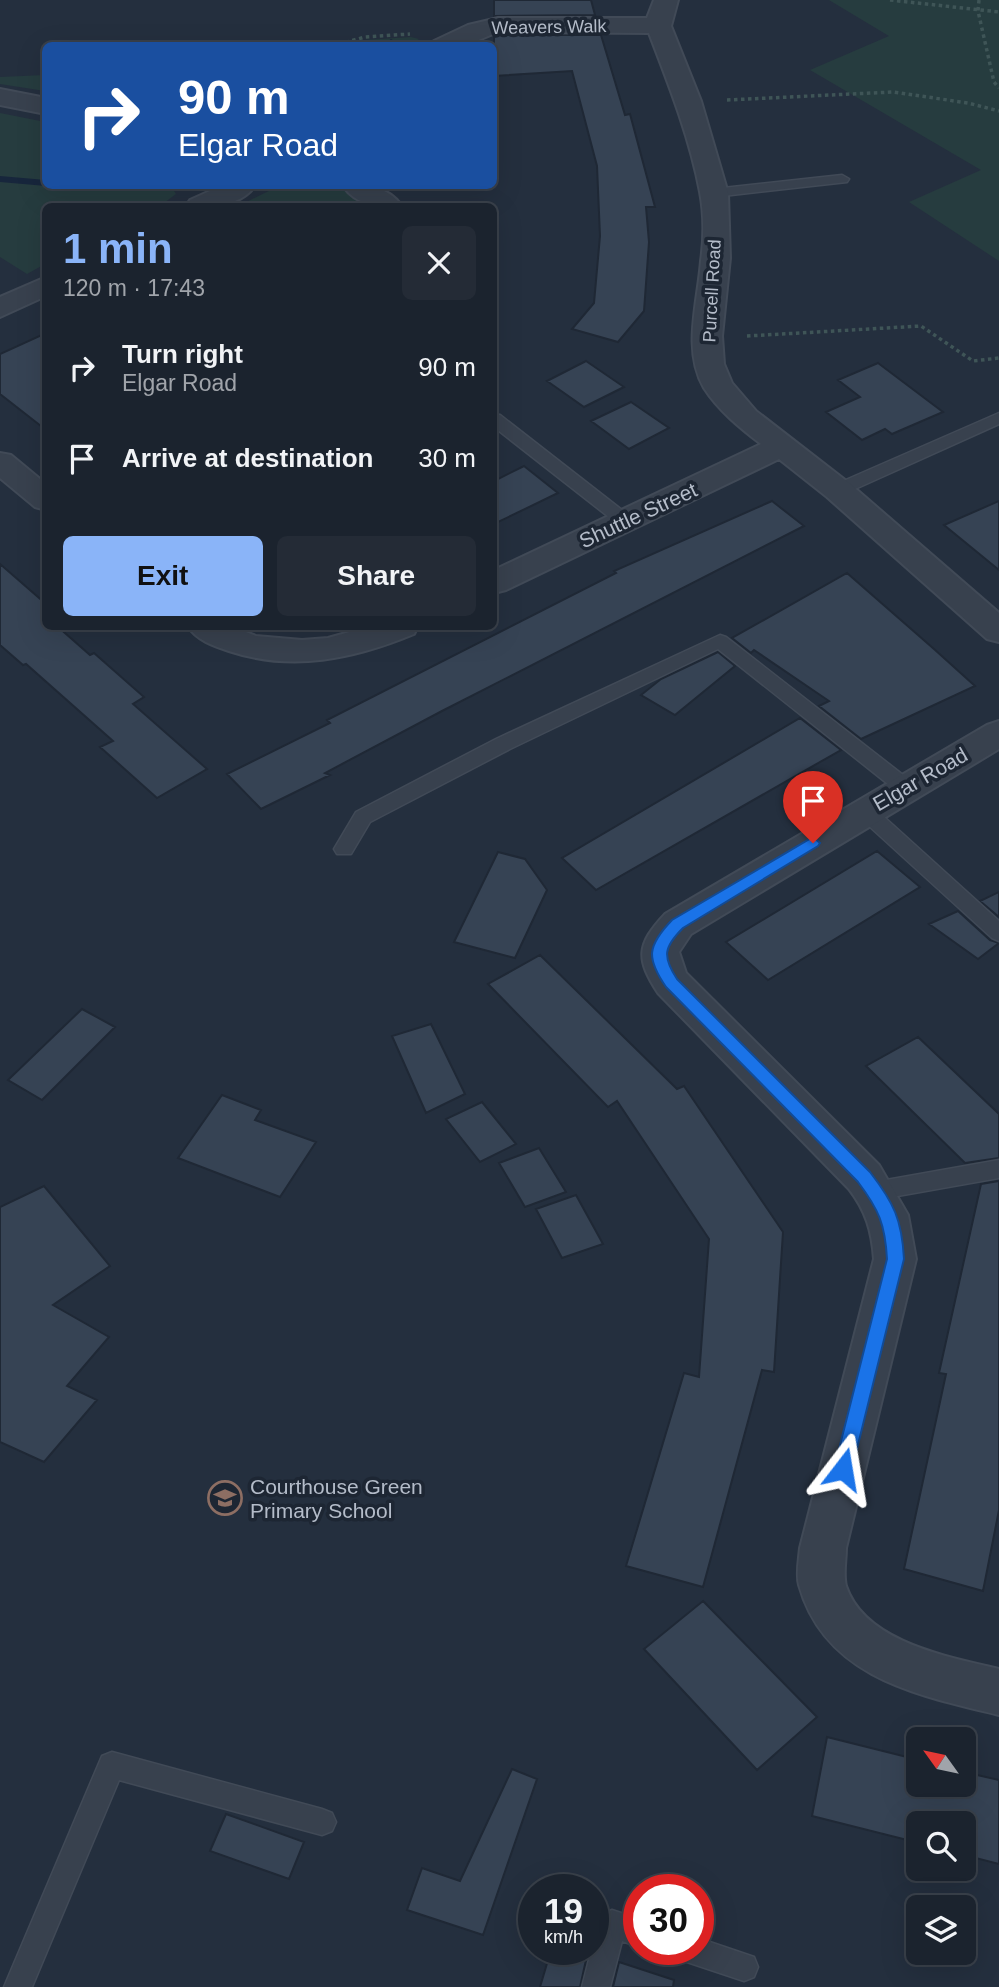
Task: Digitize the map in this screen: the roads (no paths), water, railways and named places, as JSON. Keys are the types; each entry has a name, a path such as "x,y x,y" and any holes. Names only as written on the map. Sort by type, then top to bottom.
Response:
{"street":[{"name":"Weavers Walk","path":"450,42 477,30 498,25 663,13"},
{"name":"Purcell Road","path":"663,13 714,193 716,258 707,337 709,365 718,387 745,417 838,491 999,631"},
{"path":"0,96 42,105"},
{"path":"205,203 226,189"},
{"path":"362,189 383,203"},
{"path":"0,307 42,287"},
{"name":"Shuttle Street","path":"497,582 782,446"},
{"path":"0,463 42,497"},
{"path":"210,630 219,636 253,647 290,653 334,649 378,638 394,630"},
{"name":"Elgar Road","path":"999,733 678,924 666,936 659,950 659,964 672,983 864,1177 884,1203 894,1230 895,1259 823,1548 822,1583 837,1618 867,1648 905,1668 999,1692"}],"lane":[{"path":"714,193 842,179"},
{"path":"838,491 999,418"},
{"path":"497,421 625,521"},
{"path":"344,849 363,817 503,744 720,641 905,787"},
{"path":"865,811 999,933"},
{"path":"875,1191 999,1169"},
{"path":"18,1987 112,1765 322,1822"},
{"path":"596,1987 612,1924 623,1928"},
{"path":"714,1957 744,1966"}],"waterway":[{"path":"0,179 42,183"}],"place":[{"name":"Courthouse Green Primary School","path":"225,1498"}]}
